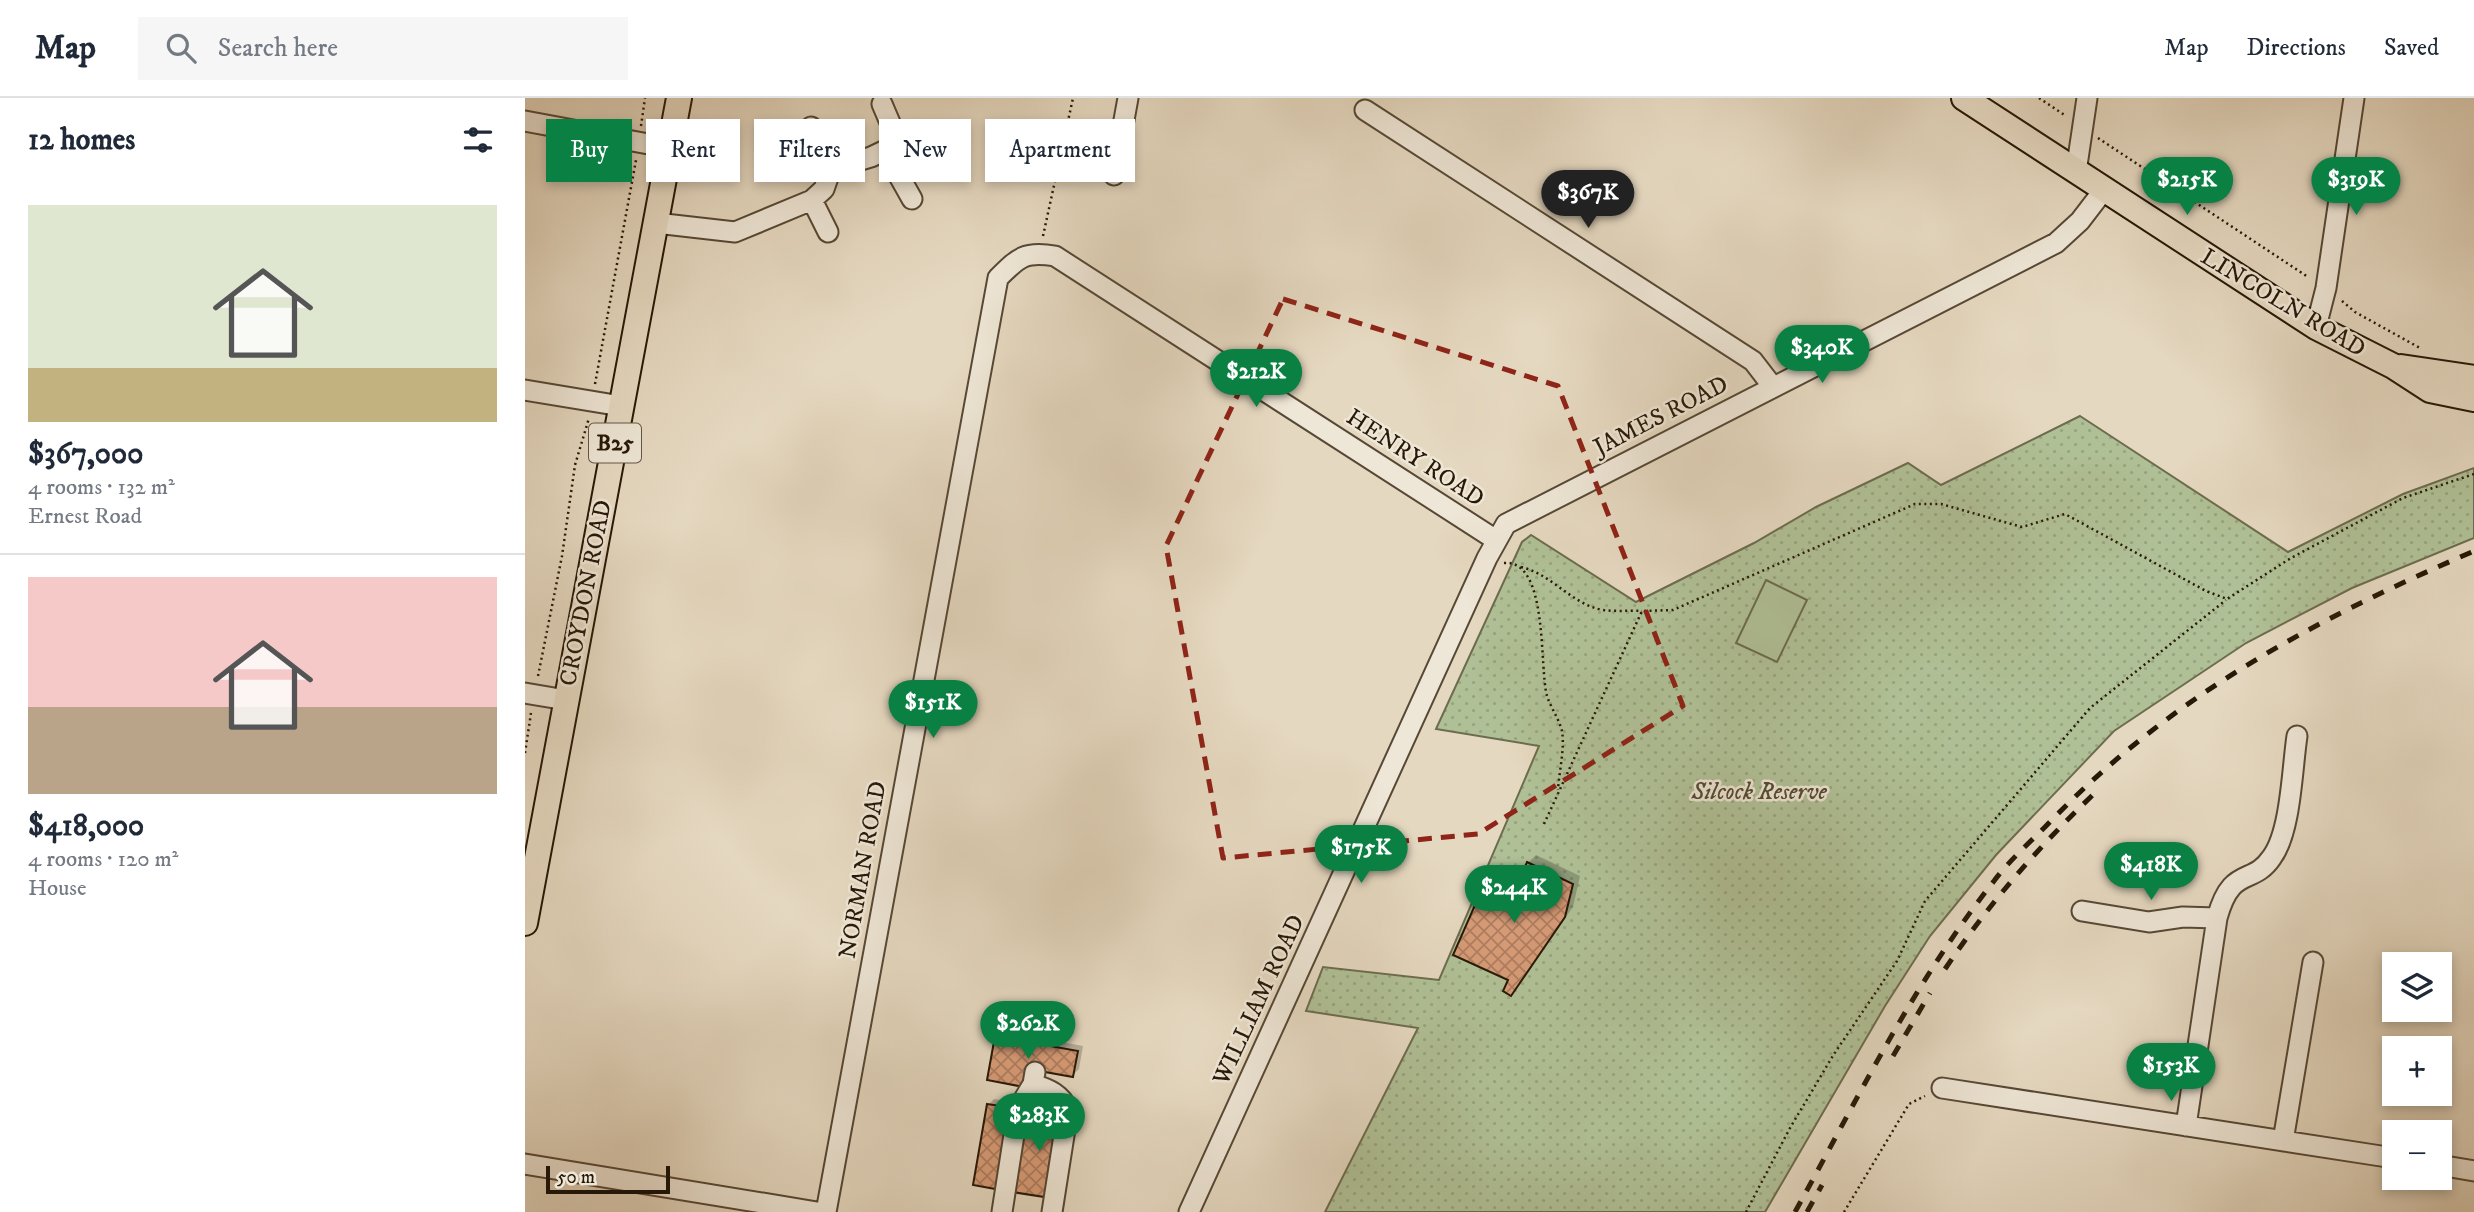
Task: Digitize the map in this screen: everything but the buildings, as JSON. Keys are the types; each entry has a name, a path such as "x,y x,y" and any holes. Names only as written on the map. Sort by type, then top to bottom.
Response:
{"main road":[{"name":"CROYDON ROAD","path":"675,119 679,98"},
{"name":"LINCOLN ROAD","path":"1964,98 2103,191 2316,327 2393,366 2430,390 2474,399"},
{"name":"CROYDON ROAD","path":"525,923 664,182"},
{"name":"LINCOLN ROAD","path":"2393,366 2474,377"}],"street":[{"path":"1124,119 1128,98"},
{"path":"2076,172 2087,98"},
{"path":"2316,327 2326,288 2354,98"},
{"path":"882,104 888,119"},
{"path":"1366,110 1753,361 1773,387"},
{"path":"525,121 646,143"},
{"path":"656,223 724,234 734,232 812,200 824,189 826,182"},
{"path":"902,182 912,199"},
{"name":"JAMES ROAD","path":"1496,540 1506,524 1524,513 2056,243 2080,221 2103,191"},
{"path":"812,200 828,232"},
{"name":"HENRY ROAD","path":"1029,255 1055,256 1496,540"},
{"name":"NORMAN ROAD","path":"826,1212 998,278 1029,255"},
{"path":"525,390 621,406"},
{"name":"WILLIAM ROAD","path":"1189,1212 1496,540"},
{"path":"529,694 566,700"},
{"path":"2186,1126 2217,918 2227,890 2238,878 2264,866 2279,845 2297,736"},
{"path":"2082,911 2149,922 2217,918"},
{"path":"2283,1141 2313,962"},
{"path":"1002,1212 1018,1109 1034,1078 1064,1101 1068,1110 1052,1212"},
{"path":"1942,1088 2382,1156"},
{"path":"525,1164 817,1212"},
{"path":"2452,1167 2474,1171"}],"path":[{"path":"525,753 529,694 562,556 575,466 593,401 645,98"},
{"path":"1029,255 1073,98"},
{"path":"2039,98 2326,288 2355,312 2427,352"},
{"path":"1746,1212 1790,1128 1834,1054 1897,961 1925,901 2090,708 2227,599 2291,558 2403,498 2474,474"},
{"path":"1487,558 1501,564 1514,562 1521,567 1538,570 1549,582 1594,608 1673,610 1755,577 1891,513 1924,502 2022,527 2065,514 2206,592 2227,599"},
{"path":"1521,567 1534,592 1544,639 1547,695 1562,731 1557,793"},
{"path":"1545,824 1642,611"},
{"path":"1844,1212 1909,1104 1942,1088"}],"highlighted area":[{"path":"1283,299 1558,386 1683,706 1478,834 1223,858 1166,546"}],"green space":[{"name":"Silcock Reserve","path":"2080,416 2288,552 2403,494 2474,468 2474,538 2352,588 2246,643 2114,731 1996,855 1930,936 1885,1006 1765,1212 1325,1212 1418,1028 1306,1011 1323,967 1439,980 1539,746 1436,729 1522,542 1531,535 1636,602 1754,543 1816,507 1908,463 1941,485"},
{"path":"1766,580 1807,600 1777,662 1736,643"}],"railway":[{"path":"1795,1212 1912,1001 1965,920 2025,846 2093,780 2142,739 2245,666 2355,606 2474,551"},
{"path":"1945,969 2017,875 2056,831 2099,789"},
{"path":"1893,1056 1930,993"},
{"path":"1807,1212 1822,1185"}]}
